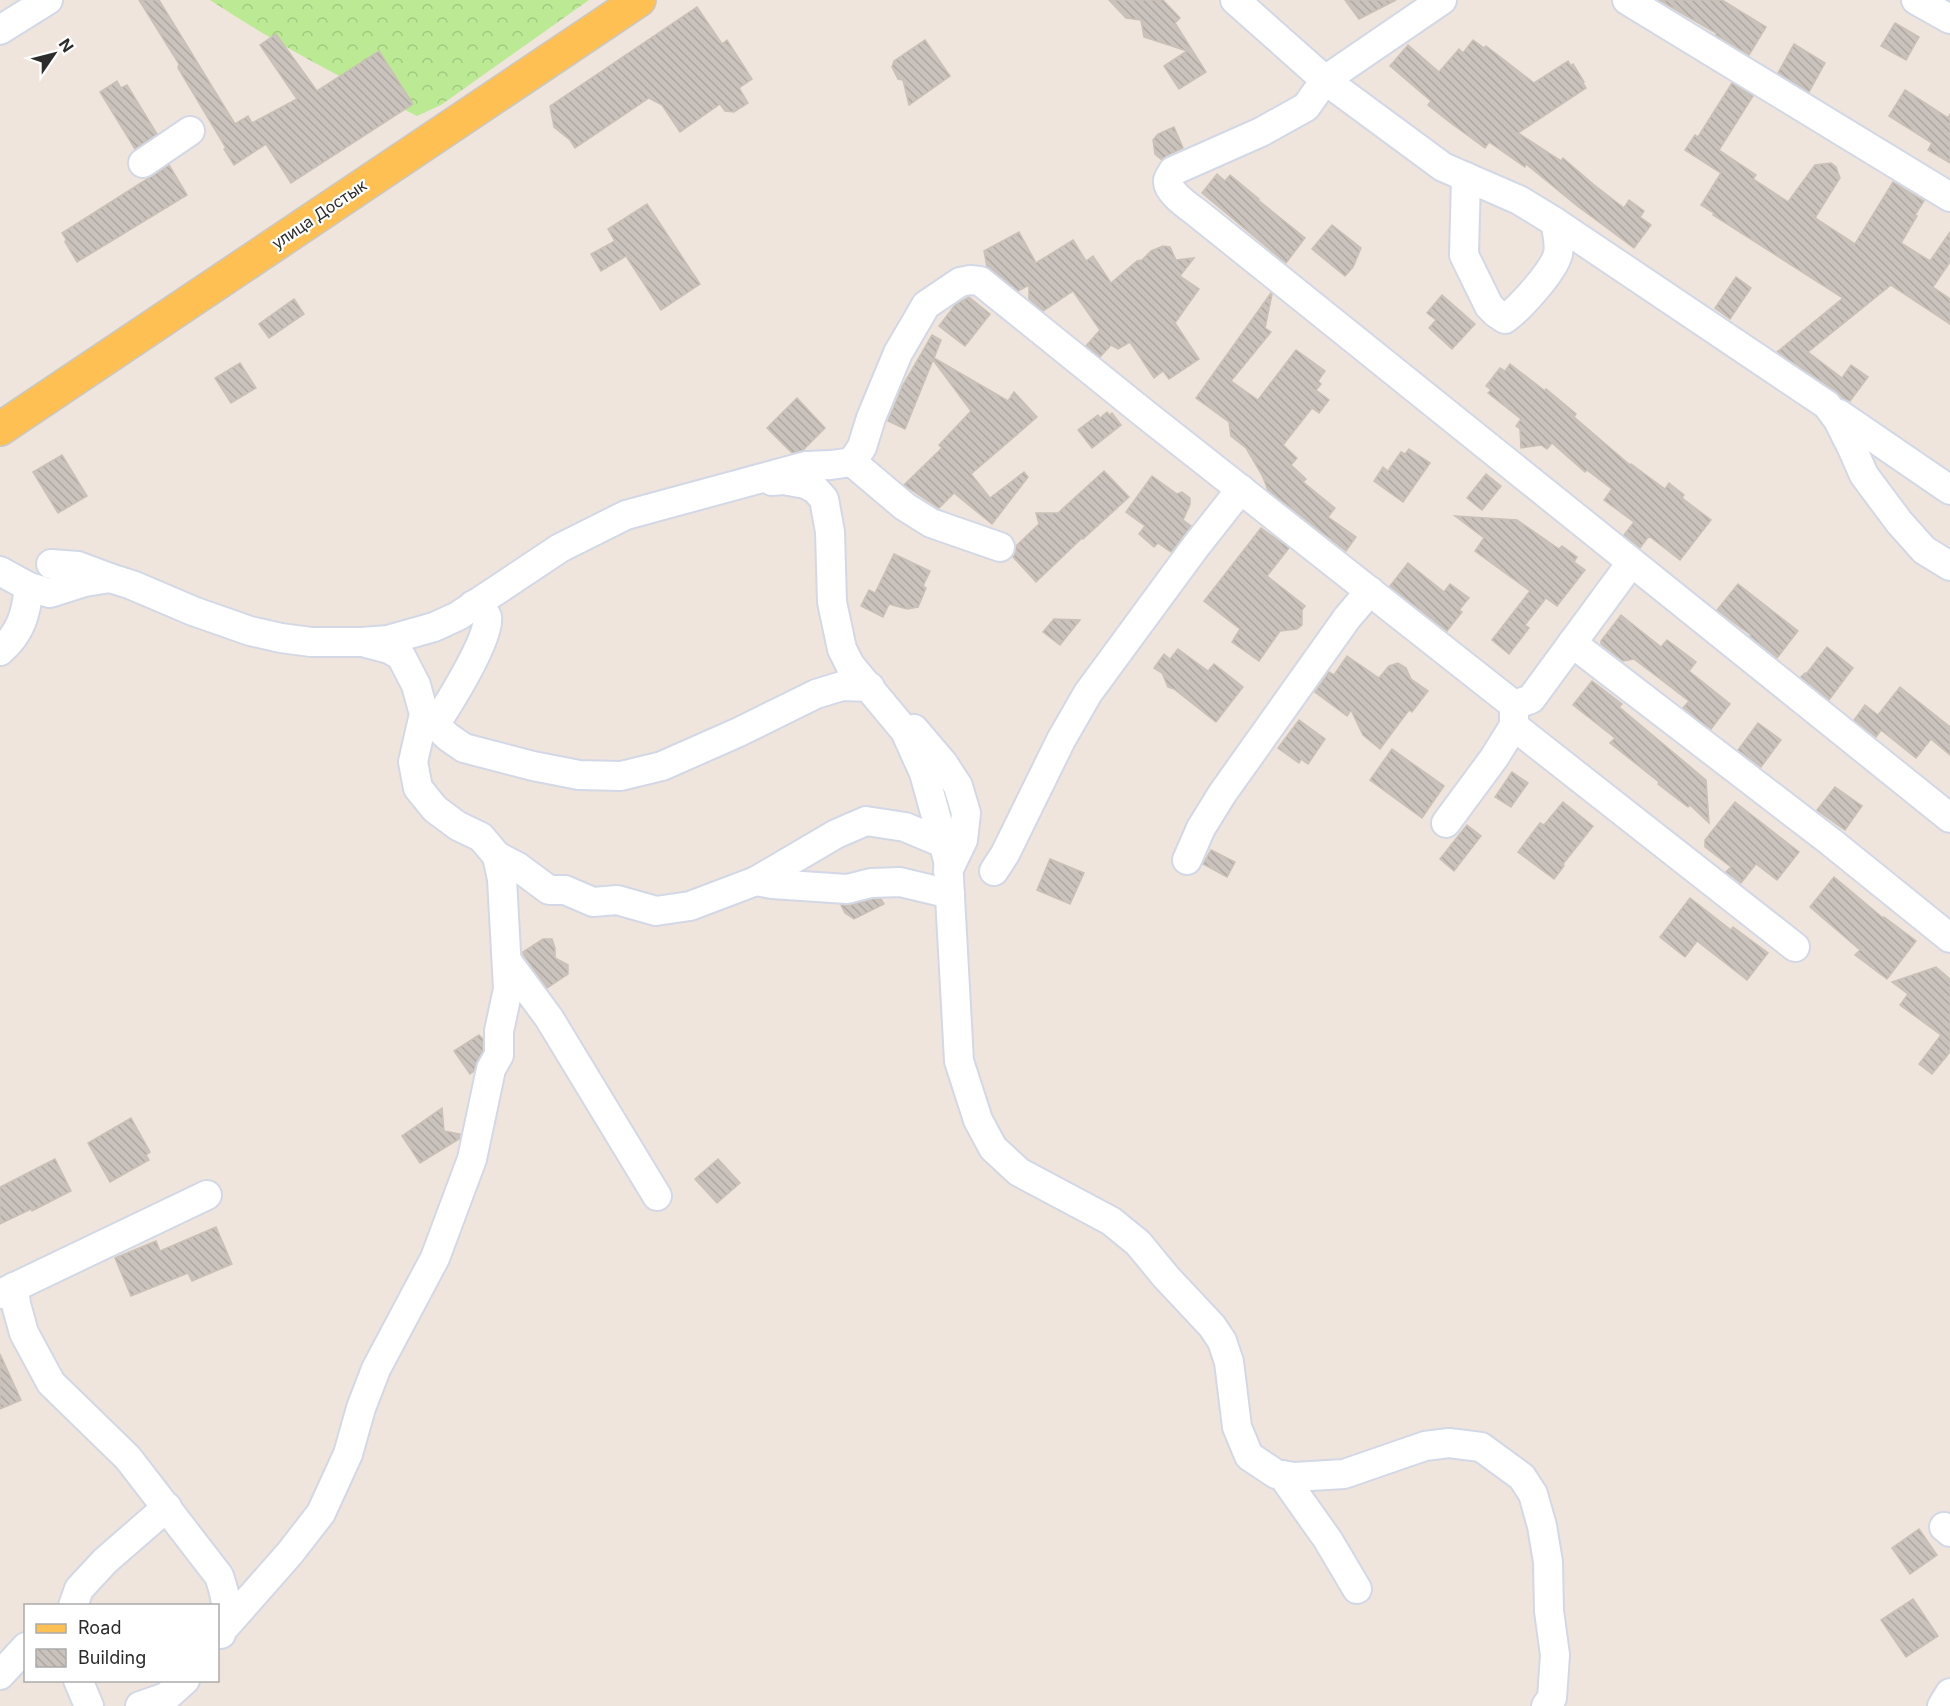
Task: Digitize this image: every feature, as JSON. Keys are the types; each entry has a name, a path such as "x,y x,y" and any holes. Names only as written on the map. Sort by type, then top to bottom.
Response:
{"main road":[{"name":"улица Достык","path":"0,429 639,0"}],"street":[{"path":"0,30 48,0"},
{"path":"1235,0 1325,80 1443,167 1519,200 1555,222 1950,490"},
{"path":"1442,0 1325,80 1306,107 1261,132 1173,171 1168,180 1169,186 1196,212 1950,818"},
{"path":"1627,0 1950,197"},
{"path":"1916,0 1950,19"},
{"path":"143,163 190,131"},
{"path":"1466,177 1464,255 1489,306 1505,319 1515,312 1555,261 1559,251 1555,222"},
{"path":"814,474 852,462 862,447 871,418 898,353 926,304 960,282 980,281 1370,591 1514,715 1795,947"},
{"path":"1827,405 1838,420 1864,475 1899,522 1923,550 1950,566"},
{"path":"852,462 904,506 931,523 1000,547"},
{"path":"51,564 78,566 132,585 193,611 250,631 281,638 311,642 388,640 434,627 458,615 560,548 626,515 806,466 814,474 815,489 824,499 827,511 830,532 832,602 842,649 850,664 877,696 919,733 958,786 966,813 963,840 947,869 959,1061 978,1120 993,1148 1019,1172 1111,1221 1138,1243 1212,1326 1222,1341 1229,1362 1237,1427 1249,1456 1276,1474 1294,1477 1344,1474 1425,1446 1449,1443 1481,1448 1522,1477 1533,1494 1548,1562 1549,1611 1555,1654 1552,1698 1546,1706"},
{"path":"994,871 1005,854 1060,740 1088,693 1196,546 1241,489"},
{"path":"1446,823 1494,758 1514,715 1531,699 1631,563"},
{"path":"0,572 29,587 50,593 86,582 110,578"},
{"path":"0,651 11,642 26,615 29,587"},
{"path":"1187,860 1201,828 1222,794 1347,618 1370,591"},
{"path":"473,605 487,616 487,625 479,648 451,701 430,720 413,762 417,788 435,809 481,837 497,856 518,867 549,890 566,890 593,902 617,900 656,911 690,906 756,881 836,834 866,821 904,827 947,869"},
{"path":"362,642 401,656 430,720 464,748 579,775 621,776 662,766 816,694 842,686 877,696"},
{"path":"1572,643 1832,842 1950,938"},
{"path":"220,1635 290,1553 321,1512 348,1454 361,1408 376,1370 435,1258 472,1159 490,1069 499,1055 499,1031 508,989 502,879 497,856"},
{"path":"756,881 847,889 871,883 900,882 947,869"},
{"path":"507,961 549,1018 657,1196"},
{"path":"207,1195 7,1290 16,1304 24,1333 51,1383 128,1458 219,1576 225,1595 227,1617 220,1635"},
{"path":"1282,1475 1328,1540 1357,1589"},
{"path":"72,1600 105,1561 167,1507"},
{"path":"0,1675 24,1649"},
{"path":"79,1682 89,1706"},
{"path":"152,1704 182,1682"},
{"path":"1942,1706 1950,1693"}],"green space":[{"path":"210,0 589,0 441,105 417,116 286,47"}],"building":[{"path":"139,0 159,0 235,124 248,116 252,123 297,99 260,45 276,34 317,91 379,51 413,104 291,183 266,144 234,165 178,68 179,64"},
{"path":"1109,0 1163,0 1180,18 1175,23 1206,72 1179,89 1164,66 1187,51 1144,37 1141,20 1126,18"},
{"path":"1345,0 1396,0 1359,19"},
{"path":"1659,0 1722,0 1766,27 1749,55"},
{"path":"697,7 722,44 727,40 752,79 739,88 748,103 734,112 725,111 720,104 680,132 662,105 649,98 575,148 570,140 554,127 550,106"},
{"path":"1895,23 1919,37 1906,60 1881,46"},
{"path":"925,40 950,76 909,105 903,80 898,79 892,67 894,61"},
{"path":"1473,40 1484,48 1486,46 1534,83 1568,61 1571,66 1573,64 1586,88 1518,133 1561,161 1563,158 1624,208 1629,200 1644,211 1640,217 1651,225 1634,248 1526,164 1525,167 1489,142 1485,148 1452,124 1428,105 1431,101 1390,66 1408,45 1439,72 1459,49 1463,53"},
{"path":"1794,44 1825,63 1809,92 1778,73"},
{"path":"117,81 121,88 127,85 157,134 135,149 100,92"},
{"path":"1732,83 1753,96 1719,150 1756,175 1753,179 1788,202 1815,165 1831,163 1836,167 1840,178 1815,218 1855,244 1893,182 1924,201 1901,243 1930,261 1950,232 1950,262 1933,287 1950,299 1950,324 1891,285 1808,352 1842,378 1851,365 1868,377 1850,401 1777,352 1843,298 1701,205 1721,173 1685,150 1695,135 1698,137"},
{"path":"1905,90 1948,118 1950,114 1950,163 1928,150 1932,143 1889,116"},
{"path":"1174,127 1183,148 1162,160 1155,154 1153,140 1158,134"},
{"path":"169,165 187,195 77,262 62,233"},
{"path":"1217,174 1225,181 1230,175 1305,238 1286,263 1202,193"},
{"path":"647,204 700,284 661,310 626,256 601,271 591,254 615,241 608,229"},
{"path":"1332,225 1361,248 1353,267 1345,276 1312,249"},
{"path":"1019,232 1036,263 1073,240 1086,261 1093,256 1111,283 1151,251 1163,246 1170,247 1176,260 1194,258 1180,276 1199,289 1175,323 1199,359 1169,379 1163,371 1154,378 1130,342 1118,349 1111,345 1100,357 1086,346 1100,330 1073,291 1043,311 1029,299 1029,285 1018,291 987,267 984,251"},
{"path":"1736,277 1751,288 1730,319 1715,308"},
{"path":"1271,293 1265,328 1271,332 1231,381 1258,400 1296,350 1325,371 1318,381 1321,384 1316,390 1329,400 1319,413 1312,408 1283,445 1297,458 1291,465 1306,479 1303,482 1335,508 1328,517 1356,537 1346,551 1268,490 1246,448 1231,436 1229,422 1196,398"},
{"path":"1442,295 1475,324 1452,349 1429,328 1436,320 1427,313"},
{"path":"969,297 990,314 965,346 939,326 955,305"},
{"path":"294,299 304,314 269,338 259,324"},
{"path":"932,335 941,340 934,358 1008,401 1014,392 1037,417 971,474 990,498 1024,472 1028,477 992,524 954,493 939,508 904,485 942,448 939,445 971,411 933,360 905,429 888,421 903,385"},
{"path":"240,363 256,388 231,403 215,378"},
{"path":"1510,364 1545,391 1546,389 1576,414 1574,417 1630,465 1665,489 1669,483 1684,495 1682,498 1711,520 1680,560 1649,536 1640,548 1624,535 1634,522 1604,500 1612,489 1587,470 1585,472 1552,443 1547,449 1541,445 1521,448 1520,429 1516,426 1521,419 1488,393 1491,390 1486,386 1500,368 1505,371"},
{"path":"797,398 825,428 803,450 792,453 767,428"},
{"path":"1107,412 1109,415 1112,413 1121,425 1092,448 1078,430 1098,415 1100,418"},
{"path":"1409,449 1430,463 1403,502 1374,481 1383,467 1388,471 1401,452 1405,454"},
{"path":"62,455 87,496 58,513 33,472"},
{"path":"1104,471 1129,497 1036,582 1013,557 1016,546 1039,524 1036,513 1058,513"},
{"path":"1486,474 1501,486 1482,510 1467,498"},
{"path":"1152,476 1177,494 1182,492 1190,498 1190,504 1183,520 1191,526 1171,552 1158,543 1154,547 1139,534 1145,526 1126,512"},
{"path":"1455,516 1517,520 1559,549 1562,546 1577,557 1574,562 1585,570 1557,606 1546,598 1525,625 1529,628 1509,654 1492,640 1530,591 1475,551 1484,538"},
{"path":"1261,528 1289,548 1267,576 1305,606 1302,610 1302,625 1297,629 1280,631 1259,661 1232,642 1240,629 1204,601"},
{"path":"894,554 930,571 923,586 926,588 918,607 907,609 889,604 883,617 861,606 869,590 875,593"},
{"path":"1408,563 1444,592 1450,584 1469,598 1459,610 1462,612 1447,631 1390,586"},
{"path":"1738,584 1798,631 1777,658 1717,610"},
{"path":"1621,615 1661,647 1667,640 1696,662 1689,671 1730,704 1711,729 1683,708 1689,701 1634,659 1623,661 1601,644"},
{"path":"1054,619 1080,620 1060,645 1043,632"},
{"path":"1827,647 1853,668 1829,700 1801,677 1807,673"},
{"path":"1178,649 1208,671 1214,664 1243,687 1216,722 1174,689 1168,687 1162,673 1154,668 1164,654 1170,659"},
{"path":"1347,656 1379,678 1389,666 1398,663 1406,668 1411,679 1428,691 1412,712 1409,710 1380,749 1363,735 1351,710 1347,716 1315,692 1329,672 1334,675"},
{"path":"1592,681 1622,704 1619,707 1706,780 1709,823 1690,805 1688,807 1658,784 1659,782 1610,743 1615,738 1573,705"},
{"path":"1900,687 1950,727 1950,755 1931,739 1916,758 1881,730 1876,737 1854,720 1865,705 1878,715"},
{"path":"1299,720 1325,739 1308,764 1301,759 1299,763 1278,748"},
{"path":"1758,723 1781,740 1761,767 1738,750"},
{"path":"1392,749 1444,786 1422,818 1370,780"},
{"path":"1512,772 1528,783 1511,807 1495,797"},
{"path":"1835,787 1862,806 1845,830 1817,810"},
{"path":"1563,802 1593,826 1554,879 1518,852 1540,823 1544,825"},
{"path":"1735,802 1799,852 1777,880 1756,864 1741,883 1726,872 1731,867 1705,847 1705,840"},
{"path":"1467,825 1481,836 1454,871 1440,859"},
{"path":"1211,850 1235,862 1227,877 1203,864"},
{"path":"1050,859 1084,873 1070,904 1037,890"},
{"path":"1834,877 1883,918 1916,941 1887,979 1855,955 1860,950 1810,907"},
{"path":"1690,898 1731,930 1733,927 1768,953 1747,980 1697,941 1685,957 1660,937"},
{"path":"881,899 884,904 854,919 845,913 841,905 851,905"},
{"path":"543,939 552,939 555,958 568,965 568,974 547,988 523,954"},
{"path":"1936,967 1950,979 1950,1052 1932,1074 1919,1064 1941,1035 1900,1005 1908,994 1892,982"},
{"path":"479,1035 483,1039 483,1051 474,1071 470,1074 454,1051"},
{"path":"442,1108 444,1131 460,1134 459,1139 420,1163 402,1136"},
{"path":"131,1118 150,1152 146,1155 149,1160 110,1182 88,1143"},
{"path":"55,1159 71,1191 0,1224 0,1187"},
{"path":"718,1159 740,1183 717,1203 695,1179"},
{"path":"216,1227 232,1264 192,1281 188,1273 131,1296 115,1258 156,1241 160,1251"},
{"path":"0,1354 21,1400 0,1409"},
{"path":"1919,1529 1937,1555 1910,1574 1892,1548"},
{"path":"1913,1599 1938,1636 1906,1657 1881,1620"}]}
